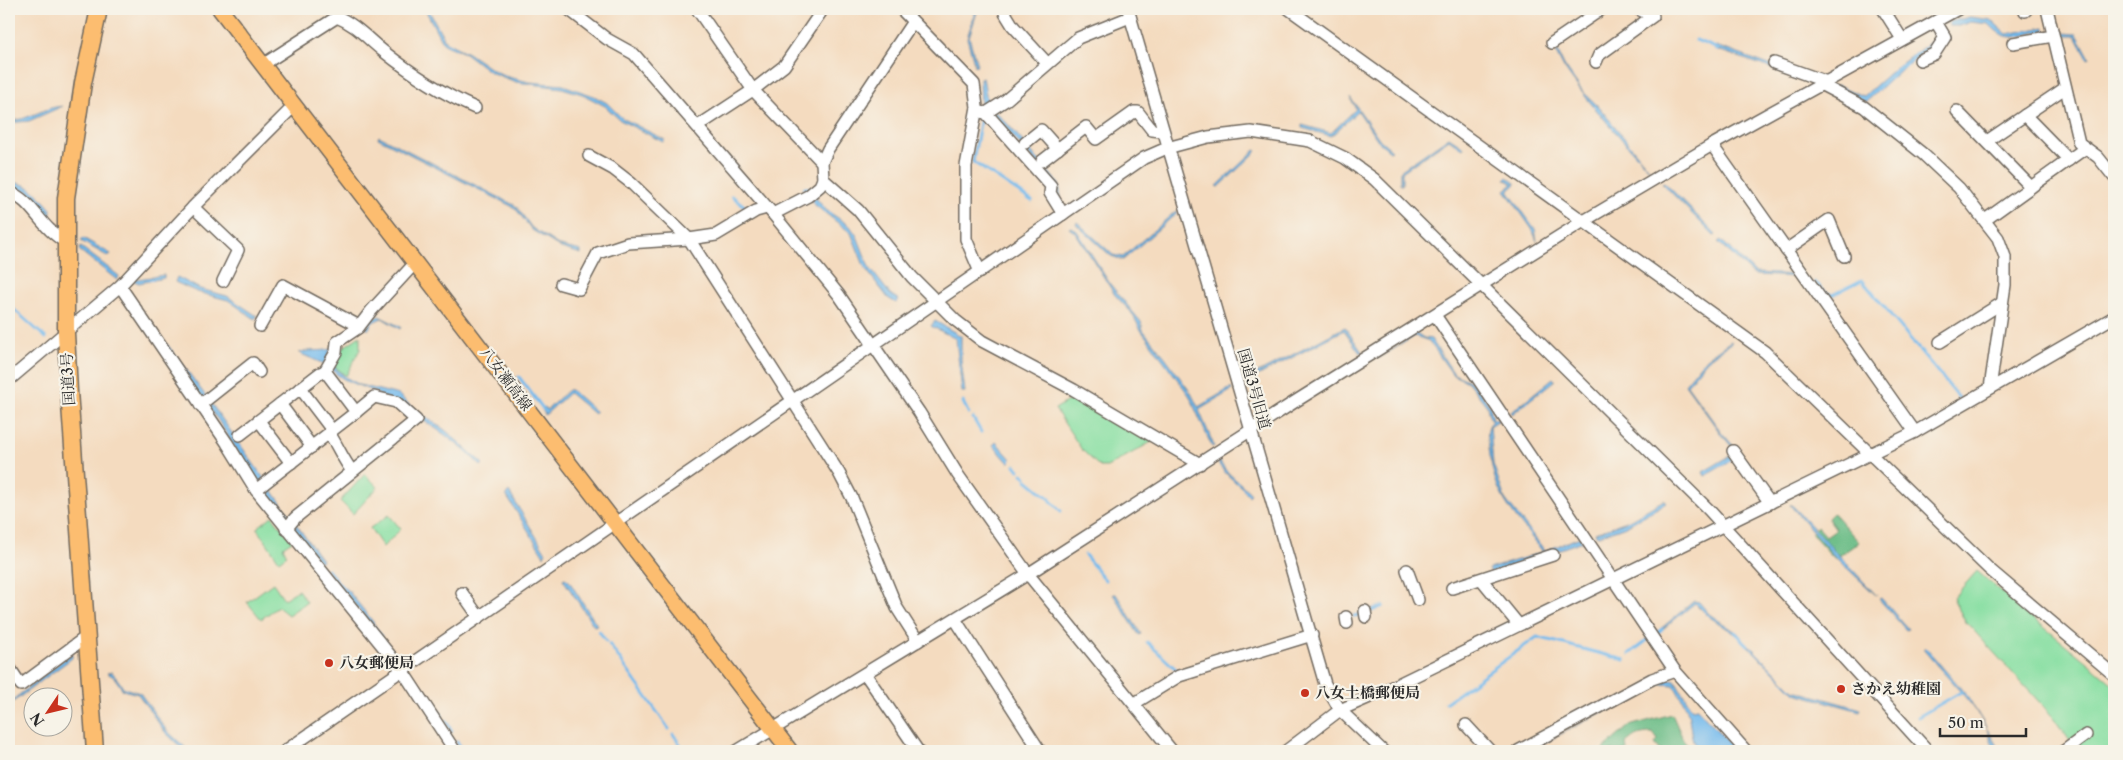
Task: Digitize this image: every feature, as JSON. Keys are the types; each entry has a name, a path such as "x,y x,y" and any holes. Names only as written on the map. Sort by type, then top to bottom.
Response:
{"highway":[{"name":"国道3号","path":"95,751 66,332 66,243 68,189 83,83 99,9"}],"main road":[{"name":"八女瀬高線","path":"220,9 790,751"}],"street":[{"path":"568,9 607,39 634,54 698,126 839,295 874,343 958,475 1028,574 1135,703 1172,751"},
{"path":"697,9 753,90 822,162"},
{"path":"698,126 753,90 784,66 823,9"},
{"path":"901,9 912,23 974,84 981,112 1051,186 1050,193 1063,214"},
{"path":"1289,9 1582,222 1765,352 1989,569 2114,675"},
{"path":"1552,43 1602,9"},
{"path":"1596,62 1599,55 1654,16 1638,9"},
{"path":"1883,9 1902,39"},
{"path":"737,751 866,675 1028,574 1582,222 1712,145 1958,9"},
{"path":"2047,9 2079,143 2084,149 2098,157 2114,177"},
{"path":"1005,13 1013,26 1047,63"},
{"path":"980,272 966,239 966,166 981,112 1006,100 1078,38 1129,13"},
{"name":"国道3号旧道","path":"1129,13 1325,684 1340,710 1383,751"},
{"path":"264,64 337,17 349,22 426,83 475,108"},
{"path":"1920,60 1934,54 1945,37 1936,22"},
{"path":"562,284 579,289 598,253 628,243 689,240 716,235 756,211 770,211 808,196 823,179 822,162 828,149 912,23"},
{"path":"2013,43 2053,36"},
{"path":"1774,62 1825,84 1864,107 1924,154 1940,168 1998,238 2005,256 2002,303 1990,388"},
{"path":"1986,141 2065,88"},
{"path":"9,380 120,286 193,206 294,106"},
{"path":"1957,110 2031,187"},
{"path":"1042,161 1086,127 1096,139 1134,112 1138,112 1152,130 1162,131"},
{"path":"2025,115 2069,160"},
{"path":"1025,142 1041,130 1058,149"},
{"path":"285,751 1144,158 1167,148 1208,137 1251,132 1310,142 1345,158 1374,179 1723,525 1928,751"},
{"path":"1712,145 1916,432"},
{"path":"1985,220 2084,149"},
{"path":"590,156 613,169 631,183 689,240 844,482 897,608 918,641"},
{"path":"823,179 858,210 912,277 935,301 955,320 982,341 1074,390 1200,464"},
{"path":"9,192 19,196 26,202 50,231 66,243"},
{"path":"193,206 238,250 223,281"},
{"path":"1786,250 1829,220 1844,256"},
{"path":"240,435 325,371 336,352 337,342 360,326 371,310 416,262"},
{"path":"260,326 283,285 360,326"},
{"path":"120,286 256,490 402,670 455,751"},
{"path":"1940,342 2002,303"},
{"path":"1435,315 1675,671 1746,751"},
{"path":"1286,751 1340,710 1388,689 1613,577 1916,432 2114,316"},
{"path":"200,405 252,363 259,372"},
{"path":"325,371 356,412"},
{"path":"300,388 330,431 339,448 339,455 352,471"},
{"path":"256,490 374,397 396,402 416,420 295,518 286,528"},
{"path":"280,404 312,446"},
{"path":"259,421 291,463"},
{"path":"1733,451 1770,503"},
{"path":"1452,588 1482,580 1553,554"},
{"path":"1407,570 1418,600"},
{"path":"1482,580 1518,624"},
{"path":"462,593 479,617"},
{"path":"955,619 1040,751"},
{"path":"1135,703 1179,676 1312,635"},
{"path":"9,667 21,685 86,637"},
{"path":"1518,751 1652,679 1675,671"},
{"path":"866,675 918,751"},
{"path":"1466,725 1490,751"},
{"path":"2064,751 2086,735"}],"green space":[{"path":"360,336 360,349 346,376 334,366 342,348"},
{"path":"1076,396 1155,440 1107,467 1100,467 1082,450 1055,409"},
{"path":"365,474 378,487 353,514 340,501"},
{"path":"1833,513 1859,542 1835,559 1811,533 1818,527 1826,536 1836,529 1828,518"},
{"path":"389,515 401,529 383,547 370,528"},
{"path":"272,516 292,541 283,547 287,555 279,561 257,528"},
{"path":"1977,571 2114,685 2114,751 2077,751 2053,717 1965,621 1953,598"},
{"path":"273,583 284,599 298,590 307,602 288,615 278,607 261,619 247,602"},
{"path":"1672,714 1683,739 1693,751 1661,751 1655,744 1658,740 1653,733 1642,734 1632,738 1626,743 1627,751 1601,751 1629,726"}],"water":[{"path":"425,9 428,9 446,42 468,53 491,69 508,77 529,82 563,85 594,96 607,103 622,118 665,140 663,142 620,120 605,106 582,94 562,88 516,82 490,72 465,53 442,42"},
{"path":"976,9 978,9 969,37 977,65 975,66 967,38"},
{"path":"1970,17 1991,20 2007,34 2045,27 2045,31 2009,37 1996,31 1989,24 1971,22 1959,26 1950,26 1949,22"},
{"path":"2063,33 2077,34 2090,58 2088,59 2076,36 2063,36"},
{"path":"1933,40 1935,42 1933,46 1901,70 1866,102 1835,89 1837,85 1864,96 1894,69"},
{"path":"1716,46 1814,81 1814,83 1715,49"},
{"path":"1556,48 1564,65 1582,91 1598,106 1652,172 1580,90 1558,58"},
{"path":"983,77 988,106 984,108 981,107 980,78"},
{"path":"1350,97 1380,140 1392,150 1390,151 1379,142 1358,111 1331,136 1302,128 1302,125 1331,133 1356,109"},
{"path":"63,106 29,121 9,123 9,121"},
{"path":"994,111 1006,122 1059,184 1061,197 1058,197 1057,186 992,113"},
{"path":"379,136 516,206 532,228 560,246 581,251 581,254 561,248 532,230 515,208 378,138"},
{"path":"1449,137 1464,147 1463,149 1449,139 1402,172 1402,185 1400,185 1400,171"},
{"path":"1255,150 1257,151 1219,187 1217,186"},
{"path":"1507,177 1516,184 1508,191 1535,229 1537,241 1532,229 1505,190 1513,184 1505,179"},
{"path":"9,182 28,187 37,194 51,209 50,222 37,208 37,202 28,191 9,187"},
{"path":"1664,182 1716,235 1714,236 1662,183"},
{"path":"815,197 826,210 850,226 857,236 869,267 890,294 899,300 896,303 888,298 865,268 851,233 815,205 811,199"},
{"path":"1176,211 1178,212 1123,260 1111,256 1076,224 1077,222 1113,255 1123,257"},
{"path":"1071,227 1077,231 1110,284 1141,322 1143,330 1191,393 1198,407 1231,388 1232,390 1199,410 1214,446 1212,447 1189,395 1141,330 1131,312 1115,295 1076,233 1069,228"},
{"path":"83,238 111,254 109,257 81,241"},
{"path":"1721,240 1755,273 1800,275 1799,277 1754,275 1718,242"},
{"path":"81,247 119,276 117,280 79,250"},
{"path":"164,275 164,278 139,283 132,280 133,277 138,279"},
{"path":"177,277 200,289 227,296 257,316 255,319 228,300 197,292 175,282"},
{"path":"379,316 401,327 400,329 382,318 373,322 368,330 366,328 372,319"},
{"path":"935,321 961,336 961,361 965,392 962,392 956,339 931,326"},
{"path":"1345,327 1362,352 1360,353 1344,330 1246,382 1245,380"},
{"path":"1416,333 1424,338 1431,339 1454,374 1470,381 1490,406 1493,419 1499,420 1490,426 1493,464 1505,499 1545,551 1580,537 1583,541 1491,573 1489,569 1543,552 1514,515 1501,493 1495,480 1488,440 1488,429 1493,421 1489,416 1487,406 1468,382 1453,375 1429,341 1415,336 1379,358"},
{"path":"1731,341 1708,359 1687,385 1722,433 1773,491 1771,492 1721,434 1685,384 1706,358"},
{"path":"167,344 207,397 322,560 320,562 254,478 218,420 163,347"},
{"path":"331,349 324,364 299,353 306,351"},
{"path":"333,366 345,377 360,385 399,395 415,410 445,430 483,464 481,466 458,445 419,418 378,394 337,375 332,370"},
{"path":"1553,378 1555,380 1512,414 1511,412"},
{"path":"568,390 571,390 596,412 594,414 569,393 545,415 542,409 545,407 547,410"},
{"path":"996,442 1011,459 1009,463 993,445"},
{"path":"1730,456 1732,460 1705,476 1703,472"},
{"path":"1219,460 1226,470 1251,494 1249,496 1220,467 1217,461"},
{"path":"509,492 546,553 544,556 506,495"},
{"path":"1664,500 1666,503 1626,526 1597,536 1595,533 1629,520"},
{"path":"1791,504 1877,596 1835,557"},
{"path":"565,578 569,581 597,625 594,626 563,579"},
{"path":"346,588 374,623 371,625 343,590"},
{"path":"1113,594 1116,594 1141,634 1139,635"},
{"path":"1881,598 1908,629 1906,630 1879,599"},
{"path":"1694,601 1699,602 1709,614 1739,634 1737,635 1708,616 1695,603 1658,631"},
{"path":"1746,642 1794,690 1861,709 1860,711 1795,693"},
{"path":"1925,647 1968,697 1978,714 1964,695 1923,649"},
{"path":"72,653 72,658 32,688 28,688"},
{"path":"112,672 124,688 140,693 167,731 189,751 185,751 165,732 138,694 123,690 114,677 107,673"},
{"path":"1675,680 1692,709 1697,708 1736,751 1699,751 1692,737 1689,716 1683,701 1674,685 1662,684 1646,689 1529,751 1659,681"},
{"path":"22,693 22,695 9,705"},
{"path":"1987,729 2000,751 1993,743"}],"waterway":[{"path":"1696,40 1718,49"},
{"path":"981,118 973,162 1032,201"},
{"path":"804,188 809,188"},
{"path":"732,196 748,209"},
{"path":"1815,282 1832,295 1862,280 1959,398"},
{"path":"9,305 46,338"},
{"path":"519,377 544,410"},
{"path":"963,402 969,414"},
{"path":"973,418 981,432"},
{"path":"1015,465 1019,470"},
{"path":"1022,474 1026,477"},
{"path":"1027,480 1050,499"},
{"path":"1051,501 1061,511"},
{"path":"1085,555 1105,580"},
{"path":"327,569 345,591"},
{"path":"1371,611 1383,606"},
{"path":"1354,616 1359,615"},
{"path":"371,623 381,636"},
{"path":"1629,654 1662,629"},
{"path":"599,631 606,641"},
{"path":"1735,632 1748,645"},
{"path":"1445,703 1537,637 1625,660"},
{"path":"1147,642 1179,672"},
{"path":"609,644 669,729"},
{"path":"422,689 431,700"},
{"path":"1918,717 1961,692"},
{"path":"439,711 442,716"},
{"path":"446,721 452,731"},
{"path":"673,734 685,751"},
{"path":"457,742 464,751"}],"place":[{"name":"八女郵便局","path":"329,663"},
{"name":"さかえ幼稚園","path":"1841,689"},
{"name":"八女土橋郵便局","path":"1305,693"}]}
